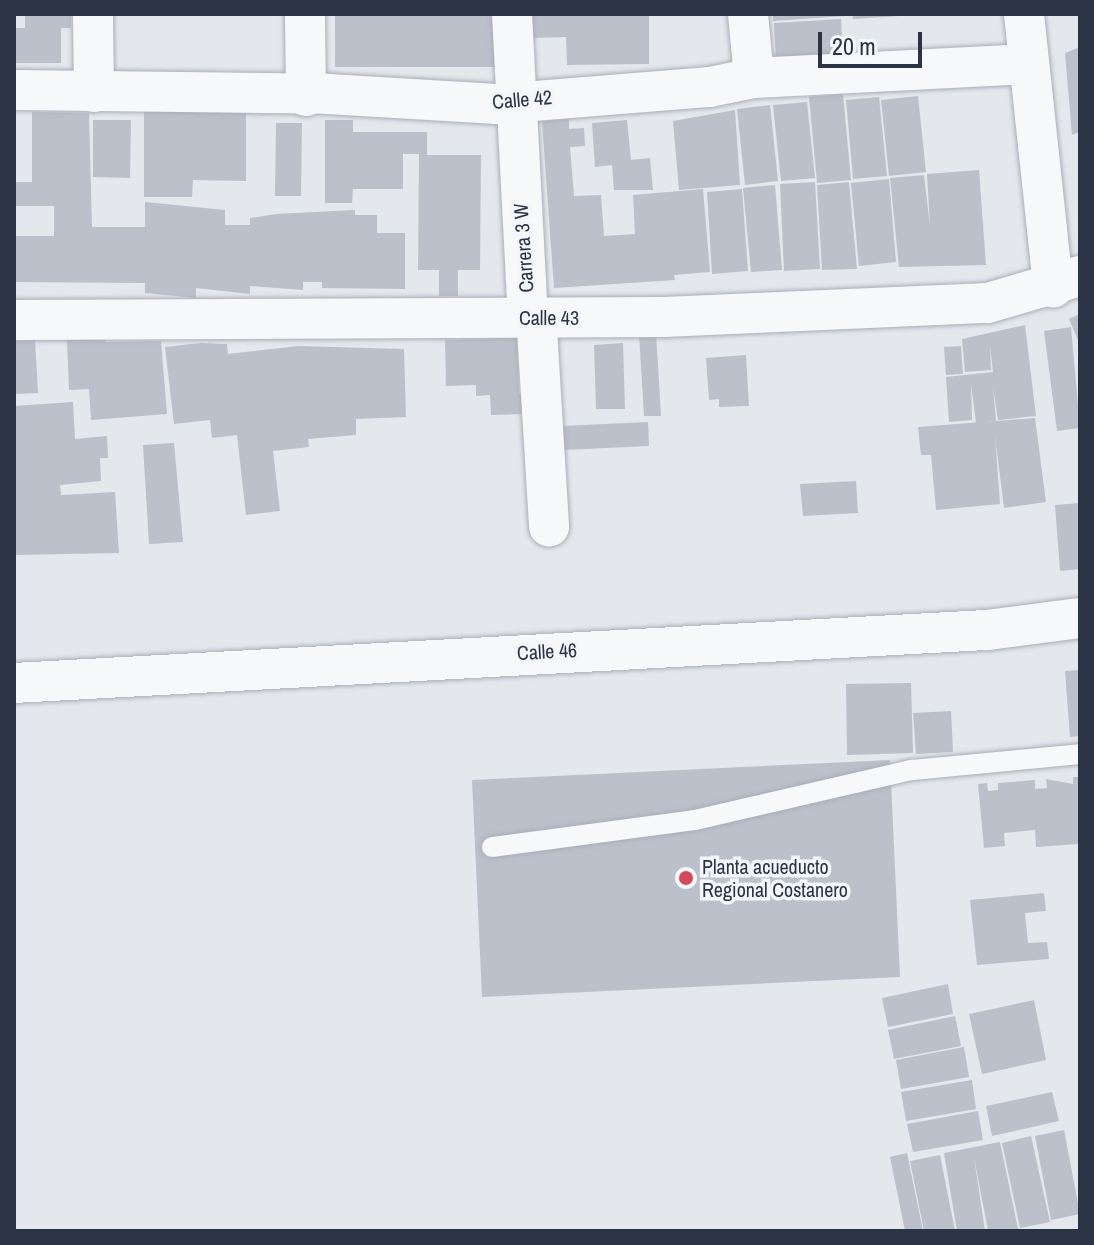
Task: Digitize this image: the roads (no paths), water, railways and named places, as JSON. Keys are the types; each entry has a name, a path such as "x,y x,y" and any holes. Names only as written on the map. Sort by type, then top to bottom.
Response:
{"street":[{"path":"93,14 94,92"},
{"path":"305,14 306,96"},
{"name":"Carrera 3 W","path":"512,14 514,102 527,304 533,317 549,527"},
{"path":"748,14 754,78"},
{"path":"1024,14 1029,64 1067,282"},
{"name":"Calle 42","path":"14,90 514,102 710,87 754,78 1029,64"},
{"name":"Calle 43","path":"14,320 664,317 988,303 1067,282"},
{"name":"Calle 46","path":"14,683 987,630 1080,618"}],"lane":[{"path":"492,847 695,820 912,770 1080,754"}],"place":[{"name":"Planta acueducto Regional Costanero","path":"686,878"}]}
